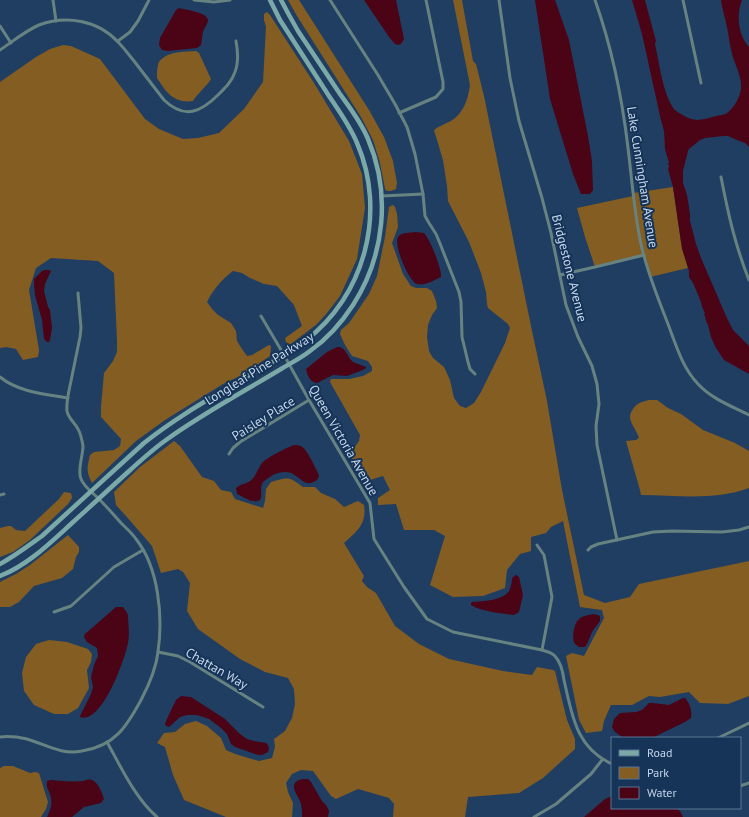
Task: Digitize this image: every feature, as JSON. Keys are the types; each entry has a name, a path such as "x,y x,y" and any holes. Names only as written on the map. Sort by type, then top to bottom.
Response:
{"main road":[{"name":"Longleaf Pine Parkway","path":"0,564 26,549 42,536 144,443 173,421 304,342 323,326 338,308 355,278 366,247 371,214 366,170 358,144 351,130 280,20 270,0"},
{"name":"Longleaf Pine Parkway","path":"0,576 19,567 32,558 151,452 180,430 311,351 329,335 347,315 365,283 377,250 382,214 382,196 377,168 368,139 361,125 298,31 281,0"}],"street":[{"path":"53,0 56,21"},
{"path":"118,42 130,32 138,22 149,0"},
{"path":"194,0 214,2 230,0"},
{"path":"330,0 378,75 407,127 415,154 423,194 425,216 439,241 459,292 461,302 462,337 470,369 475,374"},
{"path":"399,113 436,97 443,89 443,82 426,0"},
{"name":"Bridgestone Avenue","path":"499,0 518,121 542,198 566,305 578,337 592,366 597,384 599,404 596,426 597,445 617,540"},
{"name":"Lake Cunningham Avenue","path":"595,0 610,47 618,86 628,148 636,213 644,255 652,282 681,358 691,376 713,397 749,415"},
{"path":"683,0 701,83"},
{"path":"0,50 27,31 38,26 56,21 71,20 92,24 102,29 118,42 170,106 176,110 184,112 194,111 209,104 228,86 236,70 238,62 236,41"},
{"path":"0,26 11,43"},
{"path":"721,177 734,235 741,260 749,280"},
{"path":"382,196 423,194"},
{"path":"560,275 595,268 644,255"},
{"path":"0,737 18,737 60,751 71,752 92,749 107,742 123,730 138,706 147,688 156,663 158,652 160,613 153,573 148,559 136,539 90,491 80,476 83,453 82,439 78,428 70,419 67,412 68,398 81,328 78,293"},
{"name":"Queen Victoria Avenue","path":"260,316 370,503 374,539 404,587 427,619 453,632 542,650 554,655 562,668 578,731 588,748 602,760 611,764"},
{"path":"0,377 14,386 68,398"},
{"name":"Paisley Place","path":"229,454 240,442 310,400"},
{"path":"0,495 4,494"},
{"path":"588,550 594,546 617,540 662,531 722,532 749,527"},
{"path":"537,545 544,555 552,597 542,650"},
{"path":"54,612 71,606 114,567 143,550"},
{"name":"Chattan Way","path":"158,652 178,656 190,662 263,708"},
{"path":"720,737 749,723"},
{"path":"107,742 143,803 157,817"},
{"path":"534,817 556,804 591,774 602,760"}],"green space":[{"path":"288,0 299,0 369,110 384,137 393,161 397,183 396,189 387,191 385,189 380,163 373,140 361,117"},
{"path":"453,0 462,0 473,61 476,64 484,96 547,401 562,490 584,595 605,603 630,597 639,584 749,561 749,696 728,704 700,703 689,692 660,697 649,696 632,705 611,705 604,721 602,731 586,733 579,720 566,656 572,653 584,656 604,618 602,610 580,607 563,521 551,527 546,533 531,537 531,551 520,554 507,570 505,588 483,596 453,597 430,585 445,536 434,530 404,530 396,504 378,505 378,498 390,490 383,476 370,480 358,474 352,465 352,451 359,441 360,435 330,382 331,379 349,379 363,376 372,371 372,367 368,361 352,356 340,334 341,330 349,323 369,294 377,276 389,207 393,205 397,214 398,227 392,243 403,274 411,286 416,288 427,288 432,291 436,301 437,308 428,325 427,337 429,351 433,358 444,367 450,380 454,398 460,406 466,408 474,403 505,343 510,328 508,324 488,308 481,273 469,242 448,201 443,160 434,130 451,121 459,114 467,100 470,85"},
{"path":"267,12 314,83 349,141 362,174 365,208 357,259 340,296 327,313 317,324 291,344 286,342 285,338 302,326 294,305 277,286 264,284 242,273 233,271 229,274 218,285 207,302 218,315 231,323 236,331 237,341 247,356 252,355 269,345 271,346 270,356 242,375 223,384 165,420 136,441 92,483 88,469 90,455 94,452 114,450 120,446 121,439 101,417 104,373 113,361 117,352 114,273 98,261 51,258 36,268 29,290 39,350 38,357 23,360 16,349 6,347 0,348 0,82 50,49 63,45 71,46 100,59 145,119 159,129 183,139 198,138 219,133 244,109 263,82 266,27 264,14"},
{"path":"196,51 199,53 211,79 193,101 181,101 171,96 157,78 158,64 162,58 171,54"},
{"path":"673,187 681,242 688,268 650,277 644,255 595,267 577,208 633,196 633,193"},
{"path":"649,400 657,400 668,408 681,414 703,430 735,443 749,451 749,488 722,495 709,496 641,495 626,441 636,440 639,438 632,424 630,417 631,413 638,404"},
{"path":"174,441 180,446 202,477 214,481 221,490 231,492 235,499 263,508 266,489 271,482 288,478 303,487 315,487 321,493 335,499 344,507 358,501 364,505 365,512 360,527 344,543 364,576 362,581 367,587 376,593 395,626 419,644 449,659 503,671 532,675 537,667 555,671 567,720 575,739 575,749 543,778 519,793 468,797 465,817 393,817 394,804 389,798 358,789 336,799 331,796 313,771 301,770 292,774 286,783 293,803 292,817 226,817 184,800 173,775 165,747 157,743 164,733 175,732 185,724 196,721 207,726 221,738 226,750 259,761 272,758 275,747 274,739 285,731 292,718 295,704 294,689 288,678 265,672 240,659 198,629 187,611 190,583 183,572 178,569 161,573 152,546 116,505 114,492 140,467"},
{"path":"64,492 71,493 72,498 68,504 30,540 13,552 0,557 0,528 11,526 16,530 25,531 59,499"},
{"path":"68,535 79,547 79,552 73,569 62,578 34,586 19,602 10,607 0,607 0,582 30,565"},
{"path":"49,640 67,642 88,649 92,654 91,662 87,670 89,688 78,708 68,714 54,714 34,705 24,691 22,673 26,657 36,644"},
{"path":"4,766 13,766 30,773 39,773 48,802 41,817 0,817 0,768"}],"water":[{"path":"364,0 396,0 404,39 401,44 395,44 389,37"},
{"path":"535,0 555,0 569,40 592,161 593,190 590,194 581,194 573,174 550,99"},
{"path":"632,0 645,0 656,41 655,44 666,93 672,106 676,111 686,117 698,120 727,113 736,102 739,95 741,82 732,52 721,0 742,0 739,12 739,25 742,37 749,47 749,147 745,143 728,136 705,138 700,140 688,151 683,171 683,183 687,195 690,221 701,258 733,330 749,346 749,374 724,360 716,348 711,337 701,302 689,277 689,271 682,249 673,187 668,169 669,163 665,149 664,131 642,34"},
{"path":"179,8 200,13 207,17 208,22 203,32 201,45 197,48 168,51 162,50 159,45 160,38 176,10"},
{"path":"403,233 424,233 426,236 435,254 441,273 441,277 424,284 417,284 410,277 400,254 397,241 399,235"},
{"path":"45,270 51,271 45,284 44,291 50,310 52,328 49,342 44,339 42,320 35,295 34,285 34,279"},
{"path":"337,347 342,348 353,362 366,368 347,376 333,375 317,383 312,381 308,376 306,369 327,352"},
{"path":"294,445 304,448 309,455 319,475 318,479 307,483 294,474 287,472 280,473 273,475 263,482 260,500 251,501 237,494 236,488 252,479 263,462 273,455"},
{"path":"516,575 519,577 523,595 519,612 514,615 497,613 486,611 471,605 472,602 492,600 502,597 509,591 512,578"},
{"path":"116,607 123,607 128,615 129,640 126,651 117,676 104,701 96,711 88,717 80,717 91,694 93,687 91,677 98,656 97,648 87,642 84,637 85,634"},
{"path":"593,614 600,616 600,621 592,632 585,647 579,647 573,640 575,624 581,618"},
{"path":"181,696 191,697 225,719 247,739 266,743 269,749 268,752 258,755 235,747 231,744 227,734 221,728 209,719 197,715 180,717 169,727 166,726 166,721 176,700"},
{"path":"685,698 689,705 691,718 654,737 622,737 614,731 612,727 614,719 620,713 642,710 649,703 669,705"},
{"path":"303,779 308,779 311,782 329,811 328,817 302,817 301,804 294,790 294,786 295,783"},
{"path":"92,780 98,786 104,799 101,803 84,807 72,817 47,817 50,809 51,797 47,788 47,781"},
{"path":"611,796 611,809 677,809 683,817 584,817 605,799"}]}
